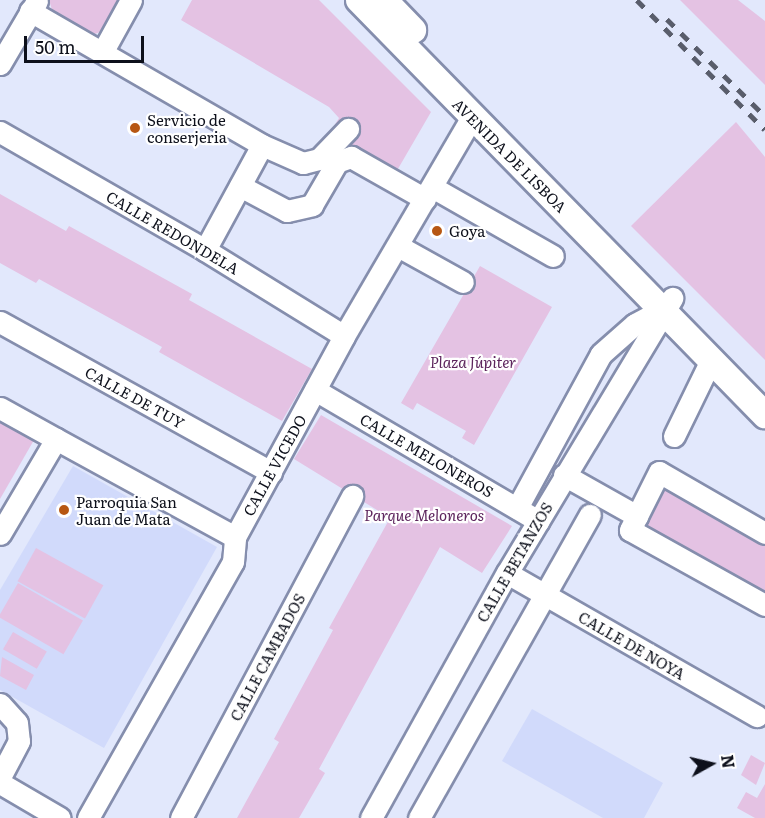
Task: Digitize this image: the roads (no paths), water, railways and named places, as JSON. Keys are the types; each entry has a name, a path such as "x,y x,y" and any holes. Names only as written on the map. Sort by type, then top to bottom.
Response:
{"main road":[{"name":"AVENIDA DE LISBOA","path":"359,0 472,117 765,392"},
{"name":"AVENIDA DE LISBOA","path":"384,0 668,303 711,360 765,416"}],"street":[{"path":"103,51 131,0"},
{"path":"0,64 34,6 103,51 262,145 303,163 319,159 348,129"},
{"name":"CALLE VICEDO","path":"88,818 233,562 235,537 344,336 472,117"},
{"name":"CALLE REDONDELA","path":"0,132 205,250 344,336"},
{"path":"205,250 262,145"},
{"path":"240,186 287,211 312,205 337,162 351,157 553,256"},
{"path":"398,246 463,282"},
{"path":"517,508 601,354 635,324 668,303"},
{"name":"CALLE BETANZOS","path":"376,816 507,573 668,303"},
{"name":"CALLE DE TUY","path":"0,322 271,472"},
{"path":"674,435 711,360"},
{"name":"CALLE MELONEROS","path":"315,390 537,521"},
{"path":"0,408 235,537"},
{"path":"0,534 56,439"},
{"path":"765,533 659,472 630,530 765,605"},
{"path":"564,475 637,516"},
{"name":"CALLE CAMBADOS","path":"181,818 352,496"},
{"path":"419,818 590,515"},
{"name":"CALLE DE NOYA","path":"507,573 757,716"},
{"path":"0,704 17,723 19,741 0,777"},
{"path":"0,783 60,818"}],"railway":[{"path":"637,0 765,130"},
{"path":"667,19 765,116"}],"place":[{"name":"Servicio de conserjeria","path":"135,128"},
{"name":"Goya","path":"437,231"},
{"name":"Parroquia San Juan de Mata","path":"64,510"}],"park label":[{"name":"Plaza Júpiter","path":"473,362"},
{"name":"Parque Meloneros","path":"424,515"}]}
